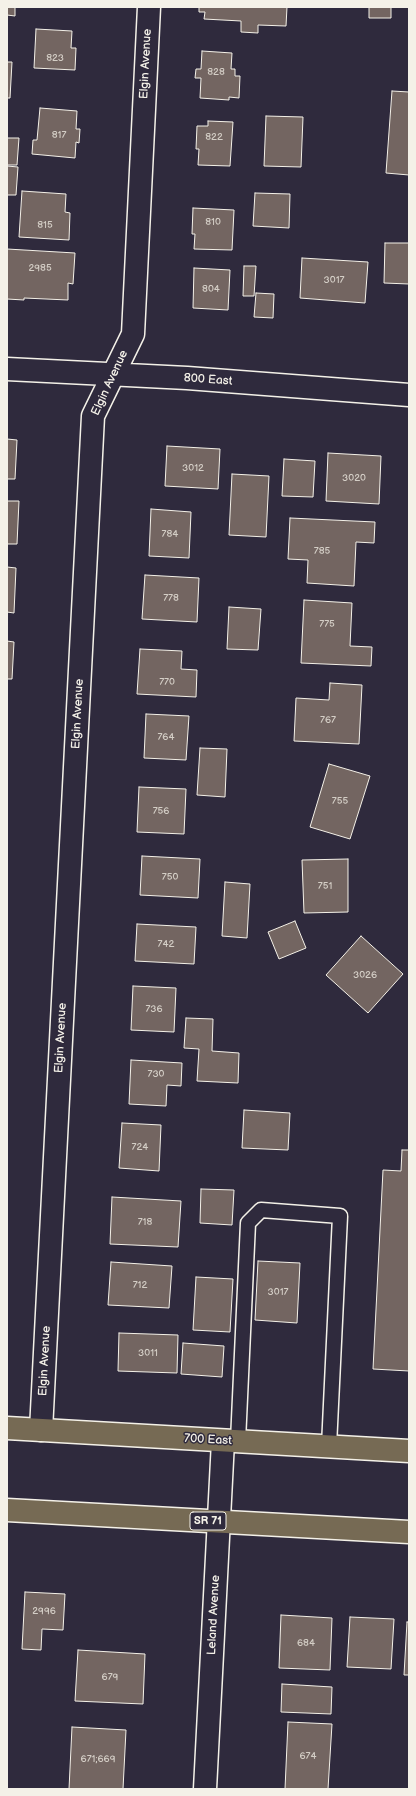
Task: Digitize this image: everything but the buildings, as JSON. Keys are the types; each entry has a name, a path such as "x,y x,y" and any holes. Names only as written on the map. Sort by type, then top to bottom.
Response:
{"main road":[{"name":"700 East","path":"7,1428 409,1451"},
{"name":"SR 71","path":"7,1510 409,1532"}],"street":[{"name":"Elgin Avenue","path":"41,1430 93,416 133,334 149,7"},
{"name":"800 East","path":"7,369 114,374 409,395"},
{"name":"Leland Avenue","path":"205,1789 219,1521 231,1441"}],"lane":[{"path":"231,1441 248,1223 261,1210 340,1216 329,1446"}]}
